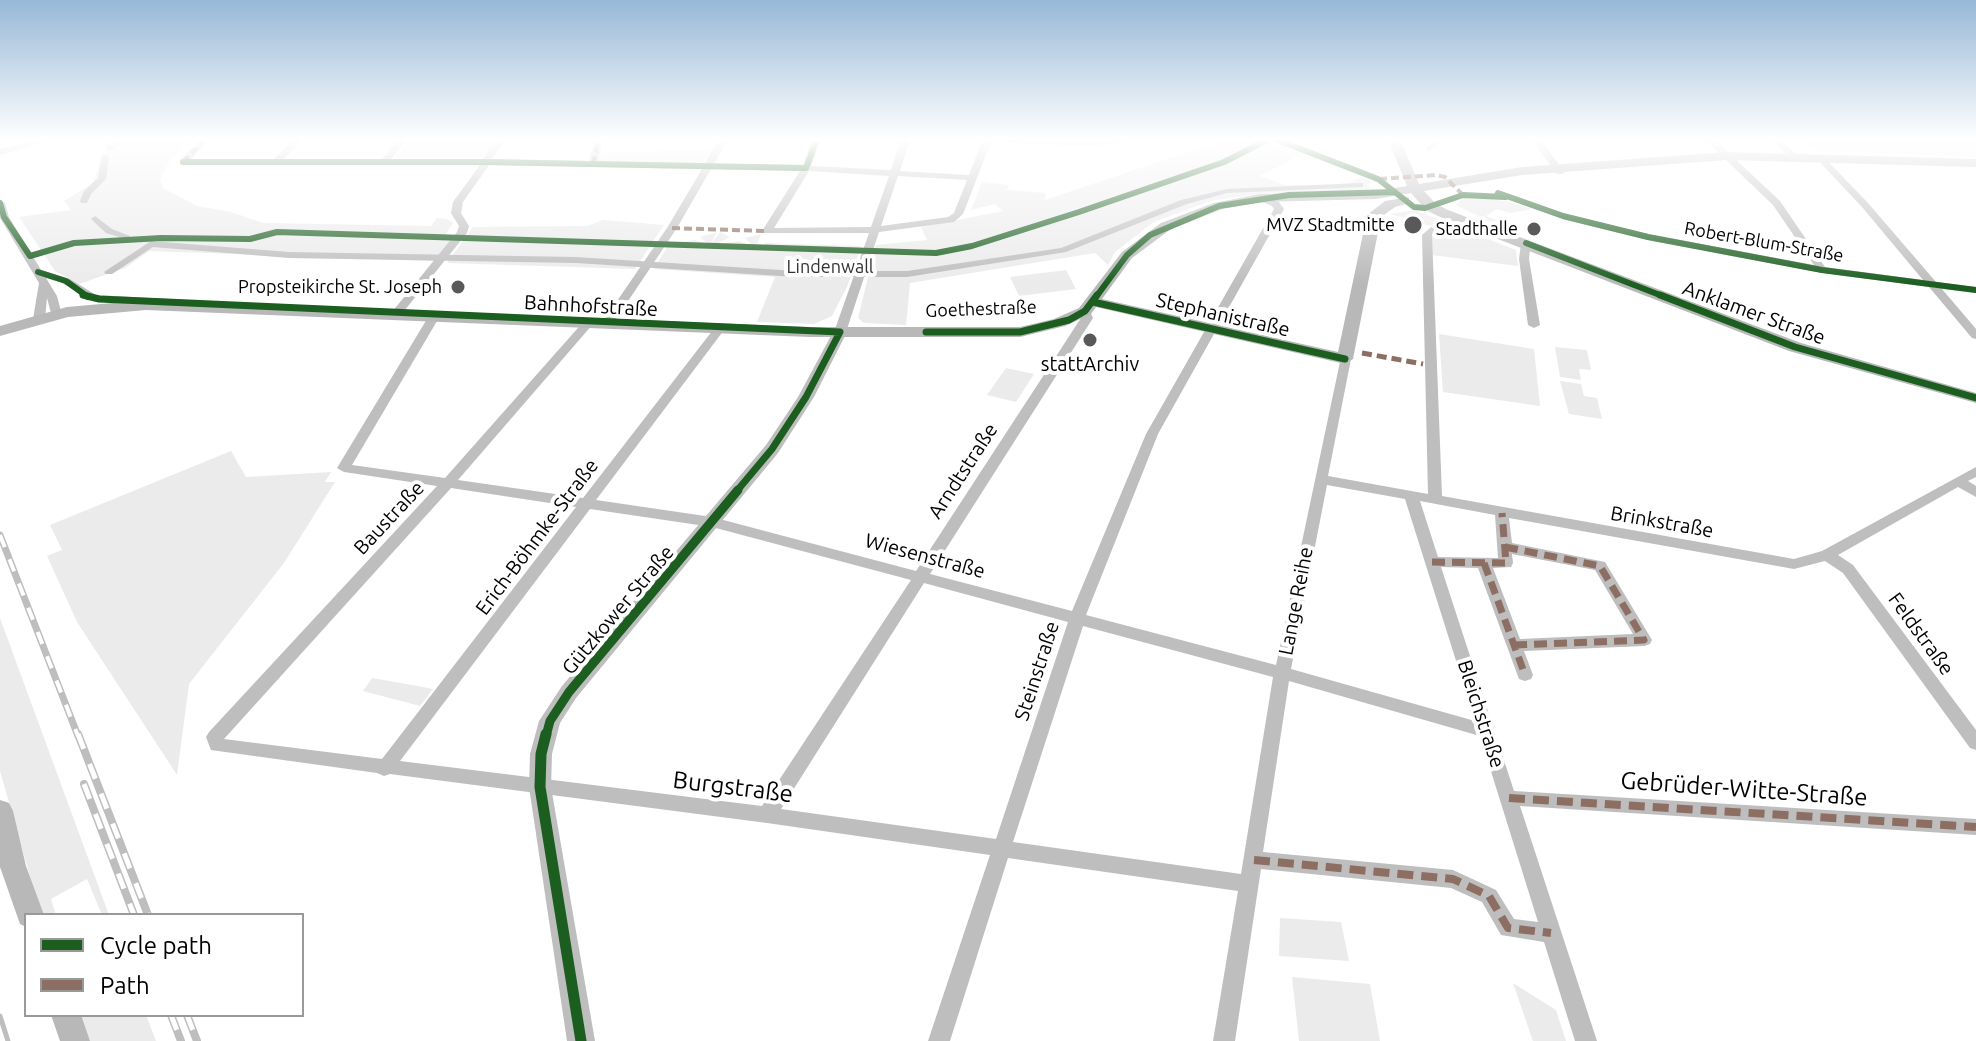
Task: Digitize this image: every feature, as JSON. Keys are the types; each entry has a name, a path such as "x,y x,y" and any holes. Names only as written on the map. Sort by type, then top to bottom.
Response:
{"main road":[{"path":"1089,307 1127,255 1150,235 1200,212 1260,198 1376,195 1446,188"},
{"name":"Anklamer Straße","path":"1424,191 1443,213 1795,347 1976,398"},
{"name":"Lange Reihe","path":"1345,359 1374,215 1390,204 1424,191"},
{"name":"Bahnhofstraße","path":"0,331 47,317 125,305 840,332"},
{"name":"Stephanistraße","path":"1089,307 1211,329 1345,359"},
{"name":"Goethestraße","path":"840,332 1020,332 1059,323 1089,307"},
{"path":"0,811 13,866 29,913"},
{"path":"67,1017 75,1041"}],"street":[{"path":"396,314 442,260 464,226 456,213 458,202 469,188"},
{"path":"608,323 696,188"},
{"path":"794,188 767,231 874,230 954,218 968,188"},
{"path":"840,332 859,285 887,188"},
{"path":"1761,188 1777,203 1822,270"},
{"path":"1847,188 1936,286 1976,336"},
{"name":"Robert-Blum-Straße","path":"1498,193 1611,229 1822,270 1976,290"},
{"name":"Steinstraße","path":"939,1041 1077,619 1152,434 1279,209 1276,204 1260,198"},
{"path":"0,203 8,224 38,272 47,317"},
{"path":"1431,230 1427,235 1435,500"},
{"path":"1526,243 1524,259 1534,325"},
{"name":"Bahnhofstraße","path":"38,272 66,281 93,298 190,301 245,308"},
{"name":"Arndtstraße","path":"767,815 1087,318 1089,307"},
{"name":"Wiesenstraße","path":"434,316 344,468 712,522 1282,673 1486,731"},
{"name":"Baustraße","path":"215,737 448,483 589,322"},
{"name":"Erich-Böhmke-Straße","path":"384,769 720,328"},
{"name":"Gützkower Straße","path":"581,1041 540,787 545,737 569,692 772,449 806,397 840,332"},
{"name":"Lange Reihe","path":"1224,1041 1282,673 1345,359"},
{"name":"Brinkstraße","path":"1320,479 1777,563 1805,564 1827,555 1976,471"},
{"path":"1957,481 1976,492"},
{"name":"Bleichstraße","path":"1411,496 1586,1041"},
{"path":"1432,562 1506,563 1502,513"},
{"path":"1505,547 1600,566 1644,640 1514,645"},
{"name":"Feldstraße","path":"1827,555 1848,569 1976,743"},
{"path":"1484,563 1525,675"},
{"name":"Burgstraße","path":"215,737 217,745 384,769 767,815 1249,884"},
{"name":"Gebrüder-Witte-Straße","path":"1509,798 1976,827"},
{"path":"1254,860 1453,879 1489,896 1508,928 1551,933"}],"green space":[{"path":"86,188 163,188 197,206 231,212 263,223 431,226 437,218 453,223 445,235 455,236 434,261 149,251 125,268 79,284 55,271 19,217 71,210 64,201"},
{"path":"980,188 1046,193 1045,200 1082,188 1369,188 1368,192 1267,193 1210,201 1154,222 1115,252 1108,265 1095,253 910,283 906,325 864,323 858,318 876,245 927,240 921,227 1003,211 995,204 971,210"},
{"path":"1475,196 1531,209 1510,213 1497,209 1486,216 1499,221 1494,224 1456,205 1465,197"},
{"path":"1414,210 1516,250 1518,266 1432,255 1432,236 1442,236 1444,230 1390,214"},
{"path":"603,220 664,225 635,269 447,263 473,227 587,226"},
{"name":"Lindenwall","path":"717,232 710,245 720,232 730,237 715,245 739,241 754,247 745,238 761,234 756,247 763,247 765,243 861,246 847,287 832,316 814,324 757,322 775,277 654,269 669,244 695,240 709,245 700,237"},
{"path":"1066,270 1076,289 1019,296 1010,277"},
{"path":"1439,334 1534,349 1540,406 1443,392"},
{"path":"1555,347 1587,350 1591,370 1579,369 1581,380 1560,377"},
{"path":"1006,368 1034,374 1016,402 987,395"},
{"path":"1560,381 1581,384 1584,396 1597,398 1602,419 1569,414"},
{"path":"231,451 246,477 331,472 325,482 335,482 284,563 189,684 177,775 77,622 47,556 62,550 50,525"},
{"path":"0,618 108,913 101,913 87,879 51,899 55,913 40,913 0,771"},
{"path":"372,678 433,689 420,706 363,691"},
{"path":"1280,918 1341,922 1349,961 1279,956"},
{"path":"1292,977 1370,984 1380,1041 1299,1041"},
{"path":"1513,983 1556,1010 1566,1041 1533,1041"},
{"path":"77,1017 147,1017 156,1041 85,1041"}],"waterway":[{"path":"84,201 93,188"},
{"path":"109,272 151,244 289,255 576,260 797,274 907,274 1063,250 1184,202 1227,191 1303,188"},
{"path":"95,219 109,231 126,236"},
{"path":"0,1016 8,1041"}],"railway":[{"path":"0,535 78,736"},
{"path":"78,734 147,913"},
{"path":"84,784 133,913"},
{"path":"172,1017 181,1041"},
{"path":"188,1017 197,1041"}],"marked path":[{"path":"1456,188 1463,195"},
{"path":"672,228 767,231"},
{"path":"1362,353 1423,364"},
{"path":"1432,562 1506,563 1502,513"},
{"path":"1505,547 1600,566 1644,640 1514,645"},
{"path":"1484,563 1525,675"},
{"path":"1509,798 1976,827"},
{"path":"1254,860 1453,879 1489,896 1508,928 1551,933"}],"cycle path":[{"path":"0,203 4,217 30,256 74,243 161,238 250,239 277,232 936,253 972,246 1150,188"},
{"path":"1389,188 1414,207 1425,208 1463,195 1505,197"},
{"path":"926,332 1020,332 1069,320 1085,311 1127,255 1150,235 1219,206 1289,195 1395,192"},
{"path":"1498,193 1563,216 1648,237 1822,270 1976,290"},
{"path":"1526,243 1795,347 1976,398"},
{"path":"38,272 66,281 85,296 99,299 840,332 806,397 772,449 569,692 550,721 541,754 540,787 581,1041"},
{"path":"1093,302 1345,359"}],"place":[{"name":"MVZ Stadtmitte","path":"1413,225"},
{"name":"Stadthalle","path":"1534,229"},
{"name":"Propsteikirche St. Joseph","path":"458,287"},
{"name":"stattArchiv","path":"1090,340"}]}
